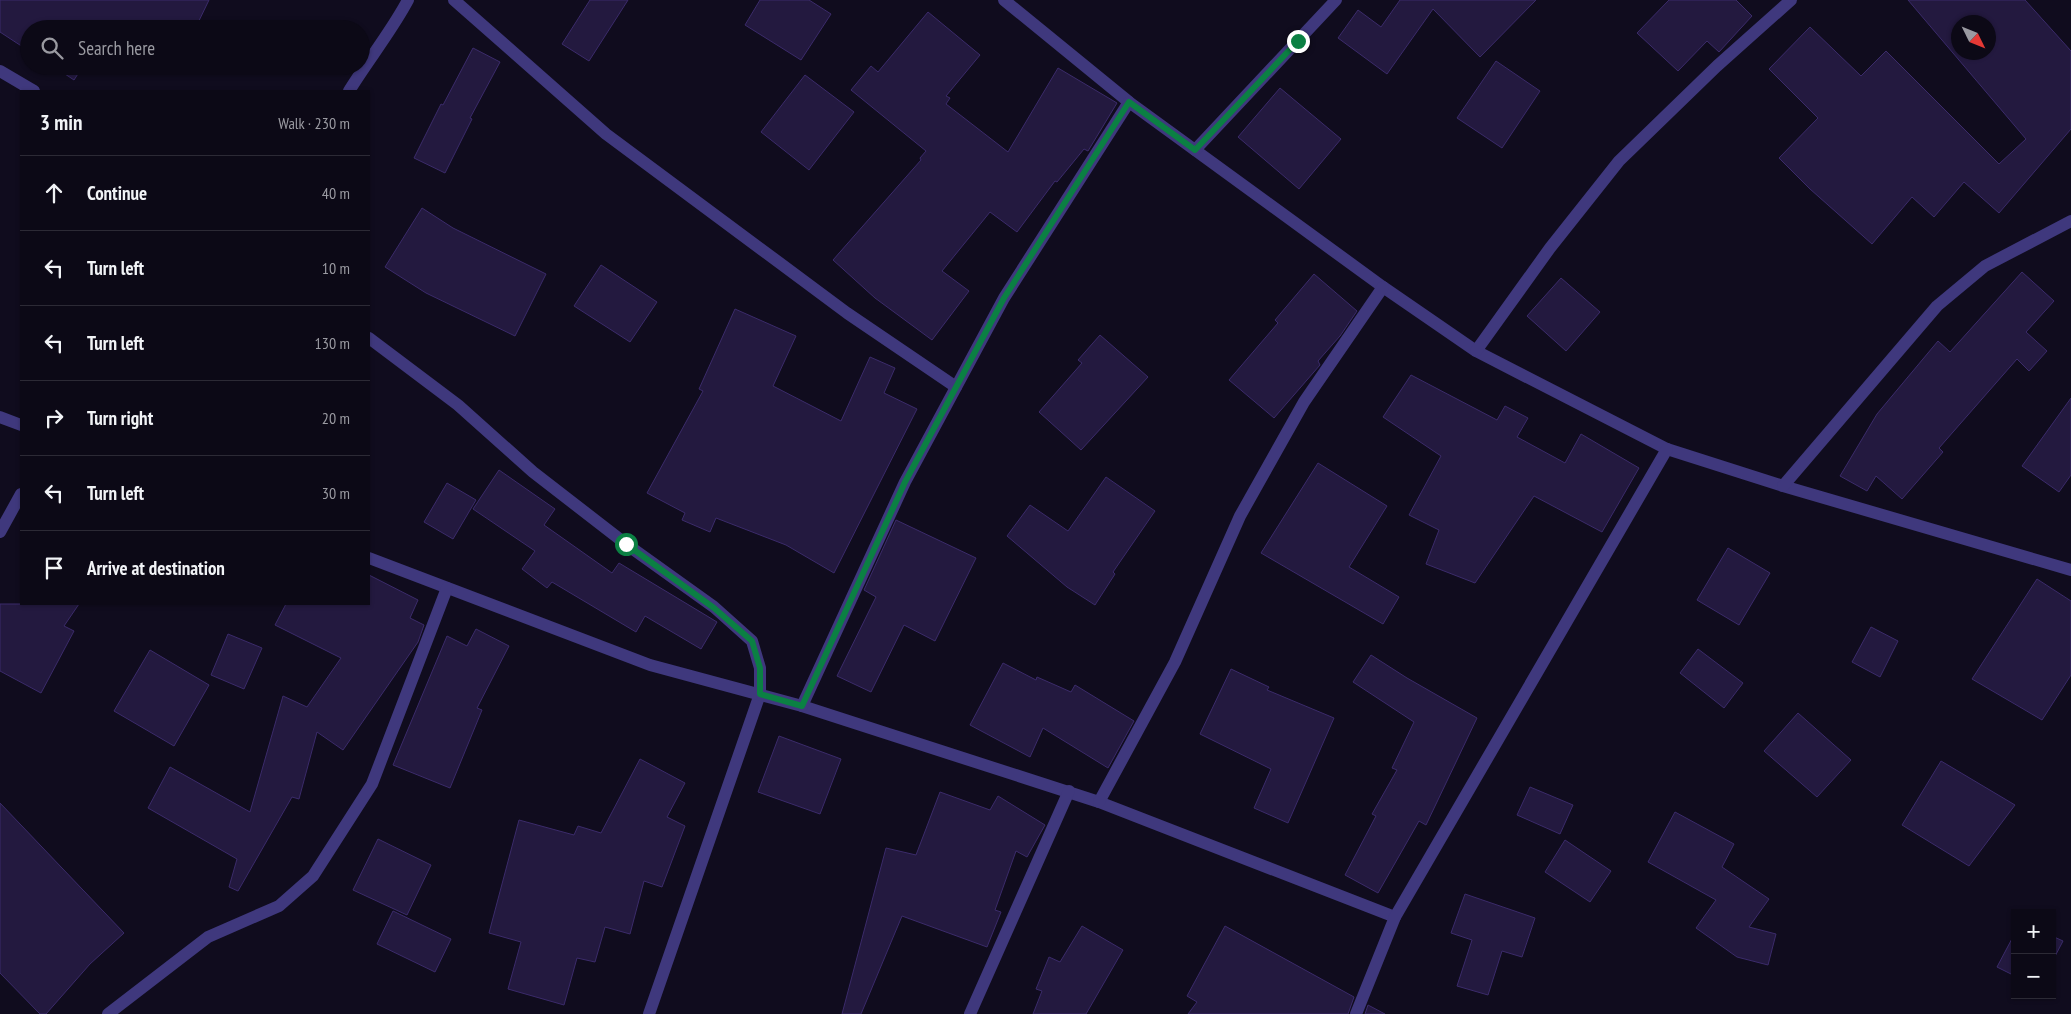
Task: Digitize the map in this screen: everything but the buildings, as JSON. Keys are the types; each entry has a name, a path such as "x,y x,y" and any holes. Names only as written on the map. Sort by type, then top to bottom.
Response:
{"street":[{"path":"370,56 396,22 408,0"},
{"path":"454,0 606,134 847,313 956,387"},
{"path":"1004,0 1129,102 1383,287 1476,351 1667,449 1783,486 2071,570"},
{"path":"1195,150 1336,0"},
{"path":"1476,351 1550,248 1619,161 1717,66 1791,0"},
{"path":"0,71 32,90"},
{"path":"351,90 359,75"},
{"path":"802,706 905,482 1004,298 1129,102"},
{"path":"1783,486 1937,306 1986,266 2071,221"},
{"path":"1100,802 1175,662 1240,516 1304,402 1383,287"},
{"path":"370,339 458,405 533,472 626,544 714,608 752,641 760,668 760,694 649,1014"},
{"path":"0,417 20,425"},
{"path":"1356,1014 1395,917 1667,449"},
{"path":"0,532 20,496"},
{"path":"370,558 650,665 802,706 1100,802 1395,917"},
{"path":"108,1014 208,937 279,906 313,876 372,784 447,588"},
{"path":"970,1014 1068,791"}],"route":[{"path":"626,544 714,608 752,641 760,668 760,694 802,706 905,482 1004,298 1129,102 1195,150 1298,41"}]}
